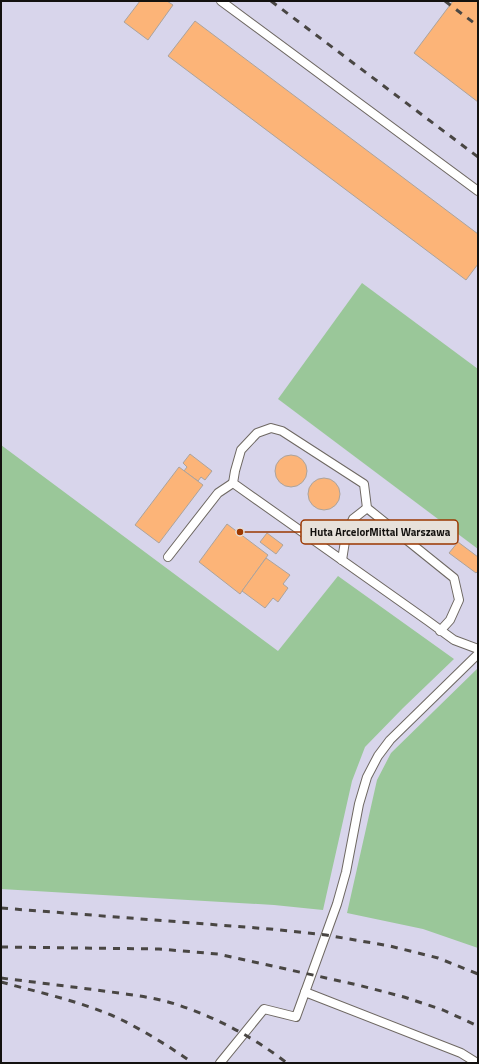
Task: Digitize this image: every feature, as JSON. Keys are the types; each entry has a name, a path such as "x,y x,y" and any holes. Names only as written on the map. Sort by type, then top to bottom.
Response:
{"lane":[{"path":"221,1 478,191"},
{"path":"234,483 234,471 241,450 257,433 271,428 282,431 364,484 367,508 454,578 459,600 450,620 440,631"},
{"path":"168,557 218,493 234,483"},
{"path":"234,483 440,631 454,640 478,649"},
{"path":"342,560 346,535 353,519 367,508"},
{"path":"220,1063 264,1009 296,1017 337,904 346,872 359,804 367,777 378,756 390,740 478,654"},
{"path":"305,992 461,1053 477,1063"}],"shaded area":[{"path":"1,1 478,1 478,1063 1,1063"}],"green space":[{"path":"362,283 478,369 478,549 278,399"},
{"path":"1,445 278,651 338,576 454,659 365,747 352,781 323,910 274,905 1,889"},
{"path":"478,668 478,948 423,929 347,913 377,780 391,753"}],"building":[{"path":"140,1 167,1 173,5 148,40 124,22"},
{"path":"453,1 478,1 478,102 414,53"},
{"path":"195,21 478,234 478,264 466,280 168,56"},
{"path":"190,454 212,471 205,480 201,477 198,481 184,471 187,467 183,463"},
{"path":"291,455 302,460 307,471 302,482 291,487 280,482 275,471 280,460"},
{"path":"179,467 203,485 159,543 135,525"},
{"path":"321,478 327,478 336,482 340,494 336,506 327,510 321,510 312,506 308,497 308,491 312,482"},
{"path":"227,524 268,555 240,594 199,562"},
{"path":"267,533 283,545 276,554 260,542"},
{"path":"458,542 478,557 478,571 476,573 449,553"},
{"path":"266,558 290,575 283,584 288,588 278,602 273,598 265,608 242,591"}],"railway":[{"path":"271,1 478,157"},
{"path":"445,1 478,26"},
{"path":"1,908 270,929 326,935 390,946 438,958 478,974"},
{"path":"1,947 159,949 218,954 358,985 404,997 443,1010 478,1026"},
{"path":"1,978 97,990 156,999 175,1004 205,1015 234,1029 287,1063"},
{"path":"1,982 62,998 108,1014 149,1035 193,1063"}],"place":[{"name":"Huta ArcelorMittal Warszawa","path":"240,532"}]}
